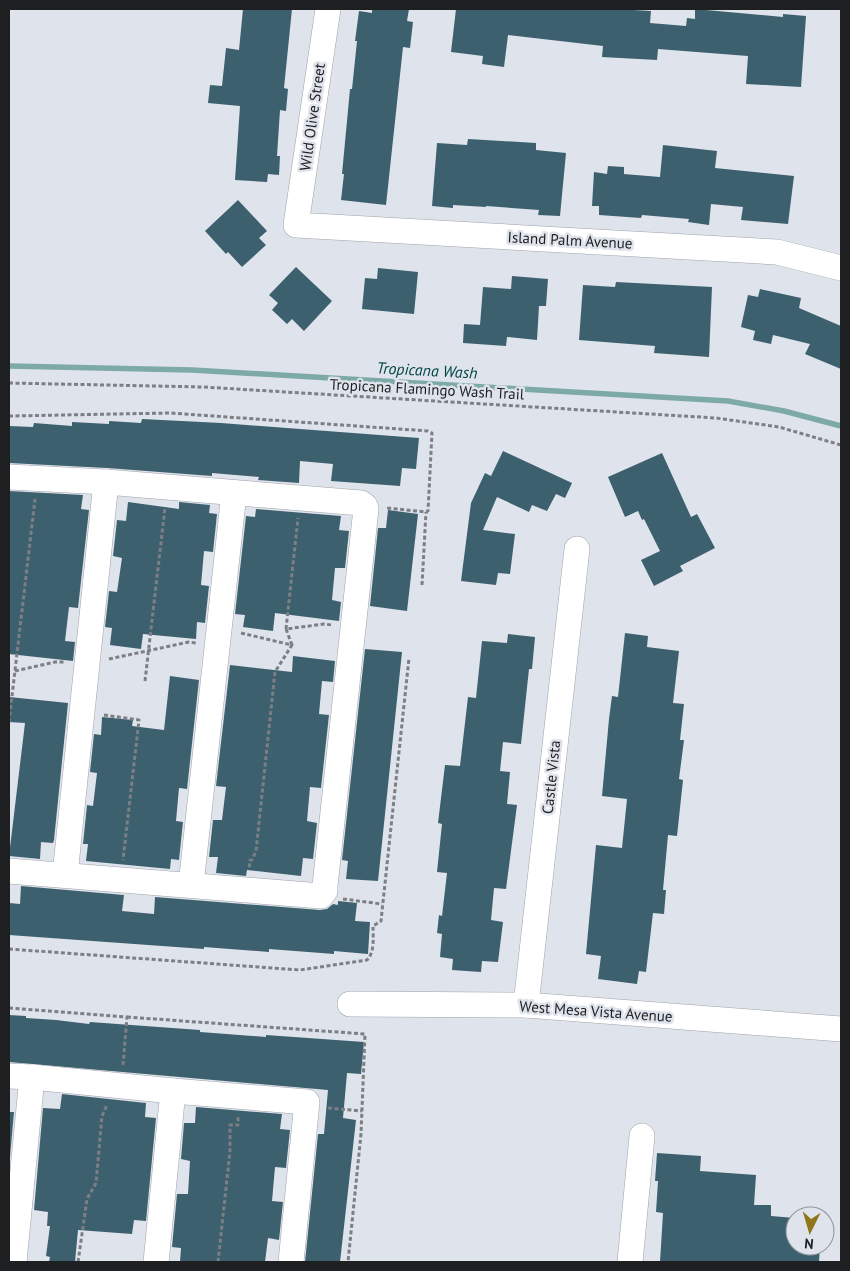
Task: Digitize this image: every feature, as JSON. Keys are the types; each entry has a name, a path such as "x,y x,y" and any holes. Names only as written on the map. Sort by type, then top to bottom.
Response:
{"street":[{"name":"Wild Olive Street","path":"296,224 328,9"},
{"name":"Island Palm Avenue","path":"296,224 778,252 841,268"},
{"path":"9,478 106,482 361,503 365,506 366,510 325,891 321,896 9,871"},
{"path":"64,875 106,482"},
{"path":"191,885 234,493"},
{"name":"Castle Vista","path":"526,1005 577,549"},
{"name":"West Mesa Vista Avenue","path":"350,1004 526,1005 841,1029"},
{"path":"14,1262 21,1076 307,1102 291,1262"},
{"path":"156,1262 173,1091"},
{"path":"630,1262 642,1136"}],"path":[{"name":"Tropicana Flamingo Wash Trail","path":"9,383 203,387 716,418 779,427 841,446"},
{"path":"9,416 170,413 428,431 432,433 422,586"},
{"path":"9,722 36,490 50,479"},
{"path":"145,681 166,498 169,487"},
{"path":"292,645 286,629 301,498"},
{"path":"365,506 426,512"},
{"path":"286,629 324,624 353,627"},
{"path":"82,712 139,720 122,868 131,880"},
{"path":"321,896 382,904"},
{"path":"218,1262 230,1151 230,1125 238,1125 239,1096"},
{"path":"307,1106 362,1111"}],"building":[{"path":"243,9 292,9 284,88 288,89 286,111 280,110 277,156 280,156 279,175 268,174 267,182 235,180 240,106 208,103 210,85 222,86 226,48 239,50"},
{"path":"372,9 409,9 407,21 413,22 410,48 403,47 386,205 341,200 350,89 352,89 359,11 372,13"},
{"path":"456,9 634,9 651,11 650,23 686,26 687,18 695,19 695,9 783,17 783,14 806,16 801,87 746,84 748,56 658,49 657,60 602,57 603,46 508,35 504,67 482,64 483,56 451,52"},
{"path":"468,139 536,143 536,150 566,153 560,216 538,215 539,210 486,206 453,205 453,208 432,206 437,143 467,145"},
{"path":"663,145 717,151 715,168 794,176 788,224 741,220 743,207 711,204 709,225 688,222 689,219 642,215 641,218 599,215 599,206 592,206 594,172 607,174 608,166 624,167 624,174 660,177"},
{"path":"238,200 267,231 259,238 266,245 242,267 228,252 226,254 205,231"},
{"path":"296,267 332,301 304,331 292,319 287,324 272,310 278,303 269,295"},
{"path":"378,268 418,272 414,314 362,309 365,278 377,279"},
{"path":"512,276 548,279 546,306 539,306 537,340 507,337 506,346 463,343 464,324 480,325 483,287 511,289"},
{"path":"616,282 712,287 709,357 654,353 655,346 579,340 583,285 615,287"},
{"path":"760,289 801,298 799,308 841,326 841,369 805,354 810,344 773,335 771,344 753,340 755,331 741,327 748,295 758,297"},
{"path":"142,419 419,438 416,469 402,468 400,486 331,481 333,464 300,461 299,483 258,480 259,477 212,473 212,476 9,463 9,426 33,427 34,423 72,426 72,422 109,424 109,421 141,423"},
{"path":"503,451 572,483 565,498 556,494 547,511 532,505 529,512 497,497 483,530 515,534 510,574 498,573 496,585 461,581 471,503 485,473 491,476"},
{"path":"662,453 691,517 697,514 715,548 680,566 683,571 654,586 641,560 660,551 638,511 625,517 608,477"},
{"path":"9,491 83,495 81,509 89,510 78,608 69,607 65,641 75,642 73,661 9,654"},
{"path":"128,502 179,509 179,502 210,505 209,513 217,514 213,552 204,551 201,585 209,586 205,623 197,622 196,639 143,634 141,649 110,645 112,628 105,627 109,591 117,592 122,558 113,556 117,520 126,521"},
{"path":"256,509 341,516 339,530 349,531 345,568 335,568 332,600 341,602 339,621 275,613 273,631 243,627 245,615 235,614 246,516 255,517"},
{"path":"388,510 418,514 407,611 370,606 378,528 386,528"},
{"path":"625,633 648,636 647,647 679,651 673,703 684,704 680,740 684,740 679,779 683,780 677,836 668,835 663,890 666,890 664,914 653,913 646,972 639,971 637,984 598,979 601,956 586,954 596,845 622,848 627,799 602,796 612,696 618,697"},
{"path":"508,634 535,637 532,669 529,669 521,744 503,742 500,771 510,772 507,804 517,805 506,889 494,888 491,920 503,922 498,962 482,961 481,972 452,970 453,959 440,957 442,934 437,933 439,915 442,916 447,873 437,872 442,824 438,823 445,765 460,766 468,697 476,698 482,641 507,643"},
{"path":"365,649 402,652 378,881 346,879 348,861 342,860"},
{"path":"293,656 335,661 333,682 322,681 319,714 329,715 321,788 310,787 307,821 317,823 313,859 303,858 301,876 247,870 246,876 216,873 218,857 209,857 213,820 222,820 226,787 216,786 230,665 292,672"},
{"path":"170,676 199,680 187,789 179,788 176,821 183,822 179,860 171,859 170,869 86,861 88,844 83,844 87,805 93,806 97,773 90,772 94,734 101,735 102,717 133,720 132,726 164,730"},
{"path":"9,697 68,703 54,840 53,843 41,842 40,859 9,856 25,723 9,722"},
{"path":"21,886 124,895 122,911 154,914 155,897 320,910 327,909 333,904 338,905 338,901 357,903 355,921 370,922 368,954 334,951 334,954 269,949 269,952 204,947 204,949 9,935 9,903 20,904"},
{"path":"9,1015 89,1024 90,1022 266,1037 266,1035 364,1042 361,1074 347,1073 343,1118 356,1120 340,1262 305,1262 318,1134 324,1134 328,1090 9,1062"},
{"path":"62,1094 146,1103 145,1117 156,1118 146,1221 134,1220 132,1234 78,1230 75,1262 49,1262 50,1257 46,1256 50,1226 47,1226 48,1212 34,1210 43,1108 60,1109"},
{"path":"196,1107 282,1114 280,1129 290,1130 286,1168 275,1167 272,1201 283,1202 279,1240 268,1238 265,1262 180,1262 181,1248 172,1247 177,1194 188,1194 190,1161 181,1159 184,1123 195,1123"},
{"path":"9,1112 14,1112 9,1168"},
{"path":"657,1153 701,1156 700,1171 756,1175 754,1205 771,1205 771,1216 785,1217 785,1256 819,1256 819,1262 660,1262 663,1213 656,1212 658,1181 655,1181"}],"waterway":[{"name":"Tropicana Wash","path":"9,366 192,370 728,401 784,411 841,426"}]}
